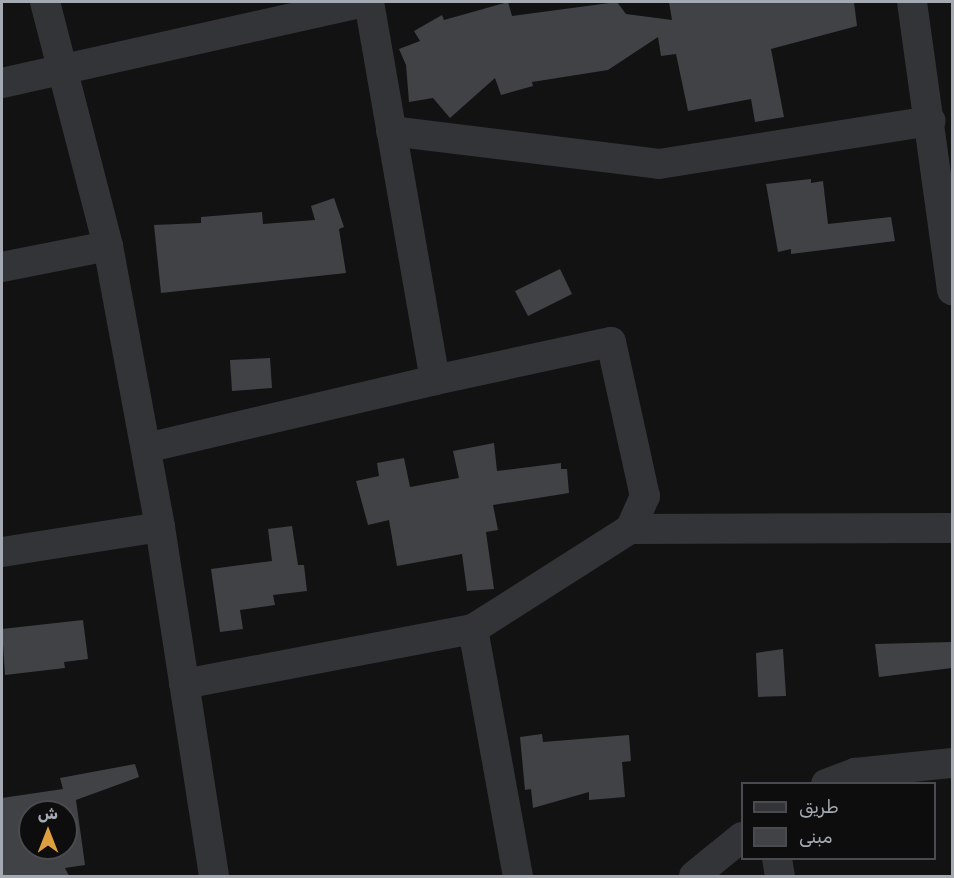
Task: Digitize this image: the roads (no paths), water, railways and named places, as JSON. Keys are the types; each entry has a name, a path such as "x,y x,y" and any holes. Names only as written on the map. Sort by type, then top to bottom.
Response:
{"street":[{"path":"45,2 108,246 160,527 214,876"},
{"path":"2,84 364,2"},
{"path":"369,2 435,380"},
{"path":"912,2 931,121 952,290"},
{"path":"391,131 659,164 931,121"},
{"path":"2,267 108,246"},
{"path":"146,448 435,380 611,342 645,496 630,529"},
{"path":"2,552 160,527"},
{"path":"184,684 473,629 630,529 952,528"},
{"path":"473,629 518,876"},
{"path":"829,782 855,773 952,763"},
{"path":"694,876 741,838"},
{"path":"777,860 780,876"}]}
